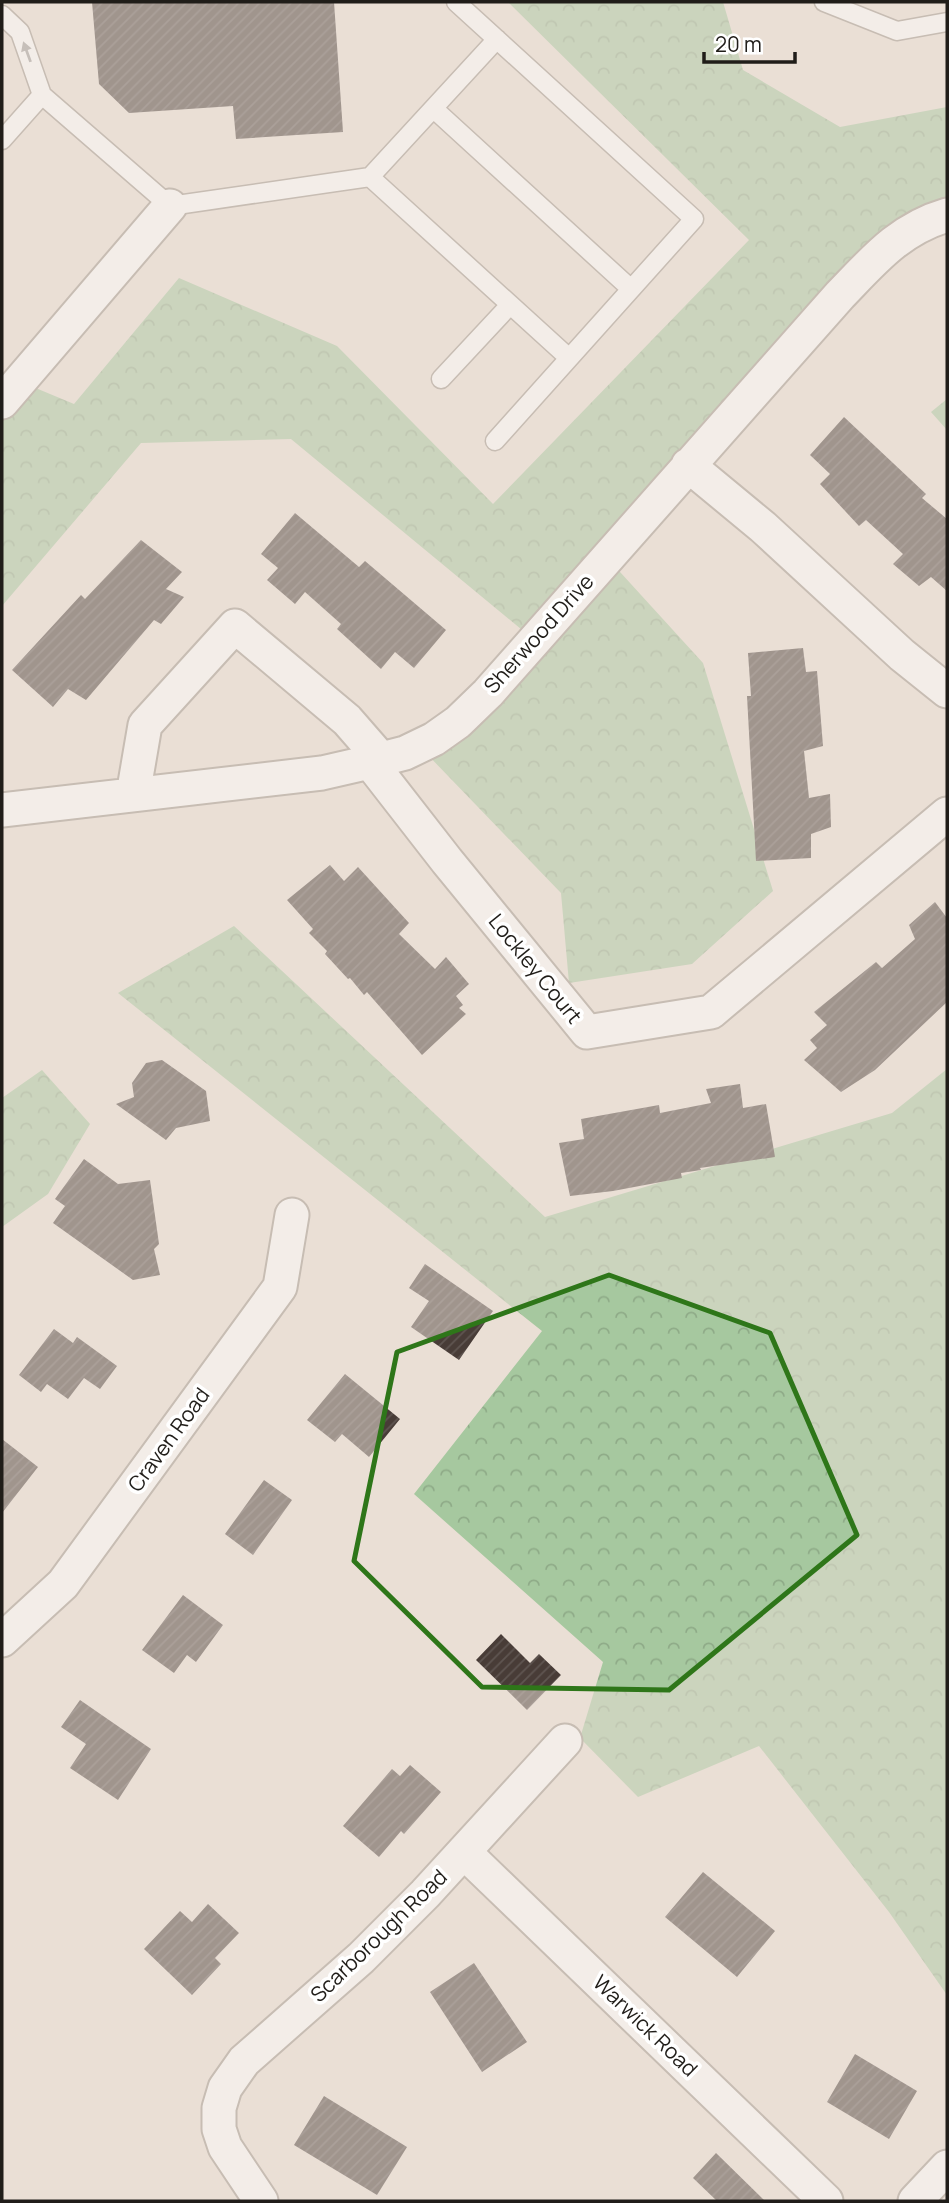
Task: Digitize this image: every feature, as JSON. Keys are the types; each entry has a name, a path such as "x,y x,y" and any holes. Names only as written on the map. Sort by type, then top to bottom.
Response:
{"street":[{"path":"2,402 170,206"},
{"name":"Sherwood Drive","path":"2,810 322,774 405,753 434,739 458,722 488,693 840,295 886,248 906,232 931,219 947,215"},
{"path":"688,465 763,527 902,655 947,691"},
{"path":"133,795 145,725 235,626 347,720 376,760"},
{"name":"Lockley Court","path":"376,760 447,861 587,1032 711,1012 947,814"},
{"name":"Craven Road","path":"2,1640 63,1584 280,1287 292,1215"},
{"name":"Scarborough Road","path":"261,2201 236,2167 219,2129 219,2108 225,2088 244,2061 361,1958 425,1894 565,1741"},
{"name":"Warwick Road","path":"464,1852 826,2201"},
{"path":"915,2201 947,2167"}],"lane":[{"path":"456,2 694,219 495,440"},
{"path":"824,2 897,31 947,22"},
{"path":"2,15 20,32 42,95 170,206 370,177 497,39"},
{"path":"2,140 42,95"},
{"path":"434,109 631,289"},
{"path":"370,177 569,358"},
{"path":"441,379 510,305"}],"highlighted area":[{"path":"609,1275 770,1333 857,1535 669,1690 482,1687 354,1561 397,1352"}],"green space":[{"path":"508,2 723,2 743,70 840,127 947,107 947,223 914,228 610,561 703,663 773,891 692,964 569,983 561,893 424,751 533,639 291,439 141,443 2,606 2,374 74,404 179,278 337,346 493,504 749,240"},
{"path":"947,399 947,430 931,412"},
{"path":"234,926 545,1217 892,1113 947,1069 947,1995 889,1912 759,1746 638,1797 580,1738 603,1662 414,1494 542,1331 118,993"},
{"path":"42,1070 90,1124 48,1194 2,1227 2,1098"}],"building":[{"path":"92,2 334,2 343,132 236,139 233,106 129,113 99,84"},
{"path":"844,417 926,494 922,498 947,519 947,591 931,577 919,586 893,564 903,554 866,520 859,526 820,484 830,474 810,455"},
{"path":"295,513 359,567 365,561 446,630 414,668 395,652 381,669 337,629 341,624 305,592 295,604 267,580 278,568 261,554"},
{"path":"141,540 182,572 166,589 184,597 161,624 154,620 86,700 68,689 53,707 12,670 81,595 85,599"},
{"path":"803,648 806,672 817,671 823,746 804,751 809,798 830,794 831,827 811,834 811,858 756,861 747,696 751,696 748,653"},
{"path":"330,865 344,881 358,867 409,923 399,934 435,969 446,957 469,984 456,996 463,1005 459,1008 466,1014 422,1055 367,992 364,995 325,954 327,951 309,933 313,929 287,900"},
{"path":"935,902 947,918 947,1002 875,1070 841,1092 804,1060 817,1048 810,1040 827,1025 814,1012 876,962 882,968 915,939 909,925"},
{"path":"162,1060 206,1091 210,1121 176,1128 166,1140 116,1104 134,1097 132,1083 146,1063"},
{"path":"740,1084 743,1108 766,1104 775,1157 700,1168 701,1170 681,1173 682,1178 570,1196 559,1143 584,1139 581,1119 659,1105 660,1113 711,1103 706,1089"},
{"path":"84,1159 118,1184 150,1180 159,1244 154,1249 160,1275 133,1280 53,1223 65,1206 55,1199"},
{"path":"425,1264 493,1311 459,1360 411,1327 429,1301 409,1288"},
{"path":"54,1329 73,1343 77,1337 117,1366 100,1389 84,1378 68,1399 47,1384 41,1392 19,1375"},
{"path":"345,1374 400,1419 369,1457 342,1434 335,1442 307,1420"},
{"path":"2,1439 38,1467 2,1513"},
{"path":"264,1480 292,1500 253,1555 225,1534"},
{"path":"183,1595 223,1625 196,1662 187,1655 174,1673 142,1650"},
{"path":"501,1634 530,1663 539,1654 561,1675 527,1710 476,1660"},
{"path":"80,1700 151,1749 118,1800 70,1768 86,1744 61,1727"},
{"path":"410,1765 441,1792 404,1834 401,1831 379,1857 343,1826 392,1769 400,1776"},
{"path":"703,1872 775,1931 737,1977 665,1917"},
{"path":"208,1904 239,1933 215,1958 221,1964 192,1995 144,1949 180,1911 192,1922"},
{"path":"474,1963 527,2042 482,2072 430,1992"},
{"path":"855,2054 917,2091 889,2139 827,2102"},
{"path":"324,2096 407,2147 377,2195 294,2145"},
{"path":"716,2153 765,2201 717,2201 693,2178"}]}
